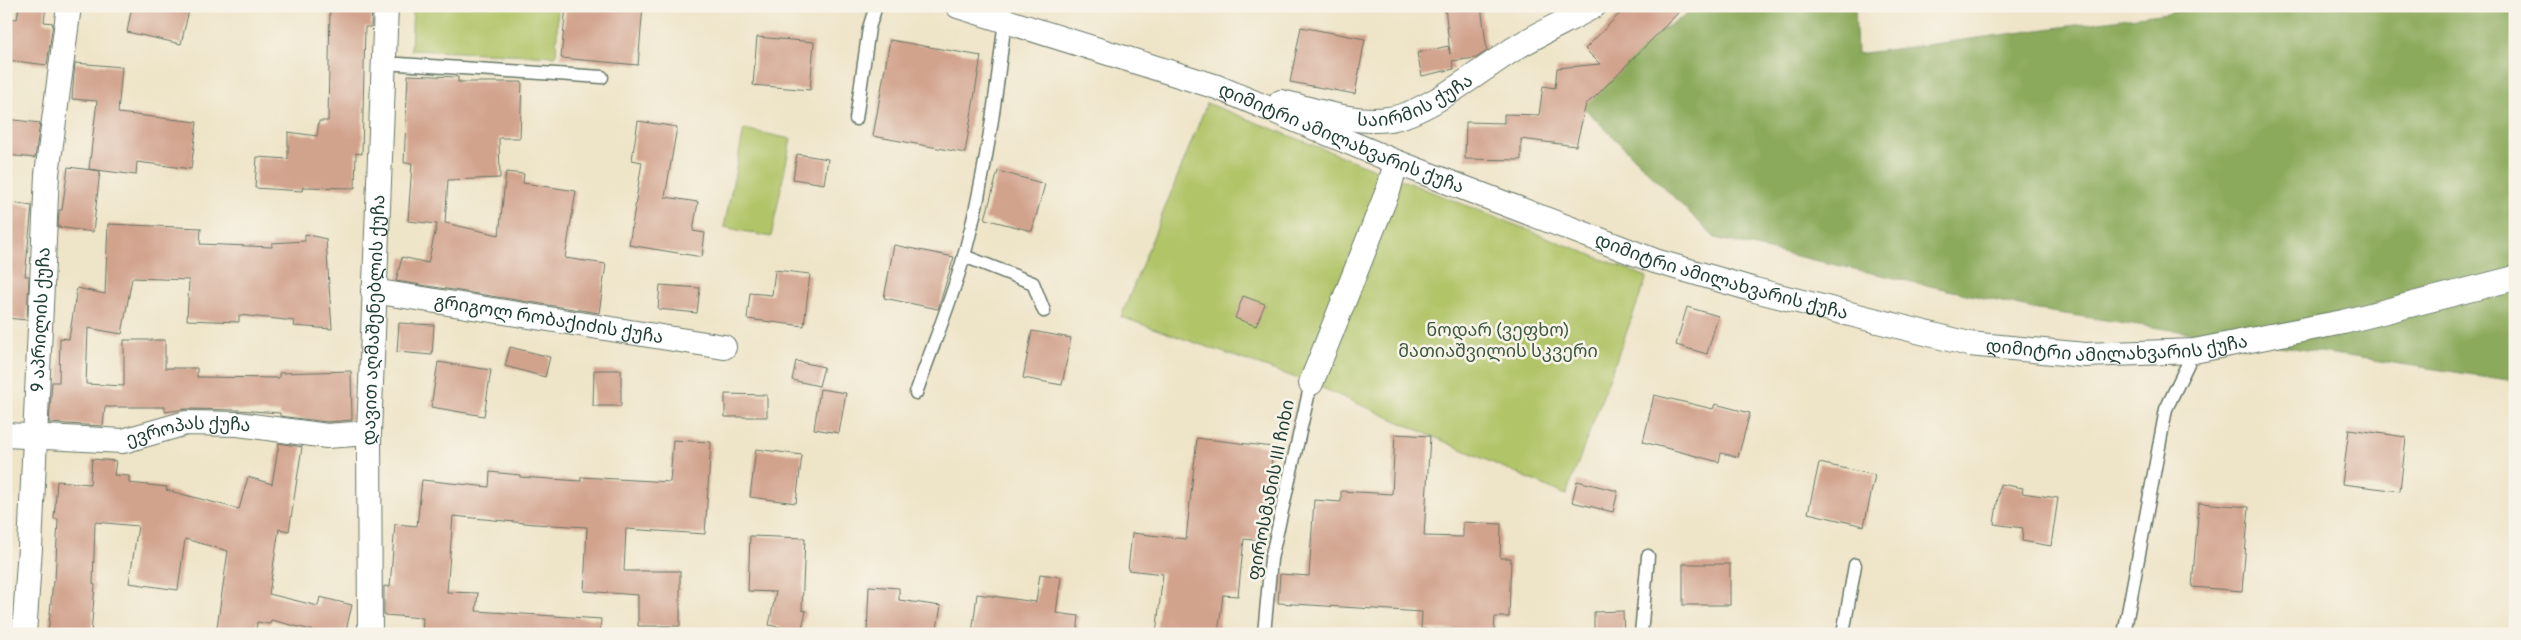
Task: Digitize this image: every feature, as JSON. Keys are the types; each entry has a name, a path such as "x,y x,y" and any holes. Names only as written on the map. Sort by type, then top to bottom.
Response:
{"street":[{"name":"9 აპრილის ქუჩა","path":"24,634 36,438 47,174 69,6"},
{"name":"დავით აღმაშენებლის ქუჩა","path":"370,634 369,433 373,291 386,6"},
{"name":"დიმიტრი ამილახვარის ქუჩა","path":"958,6 1005,19 1217,87 1396,162 1655,261 1755,290 1969,344 2085,355 2194,352 2343,322 2515,278"},
{"name":"საირმის ქუჩა","path":"1217,87 1362,120 1390,119 1409,113 1456,88 1518,47 1594,6"},
{"path":"1311,383 1390,188 1396,162"},
{"name":"გრიგოლ რობაქიძის ქუჩა","path":"373,291 724,347"},
{"name":"ევროპას ქუჩა","path":"6,435 123,441 186,423 238,424 327,436 369,433"}],"lane":[{"path":"856,119 869,28 876,6"},
{"path":"916,393 964,256 985,162 998,84 1005,19"},
{"path":"383,63 602,77"},
{"path":"964,256 1033,283 1044,311"},
{"path":"2124,634 2166,409 2194,352"},
{"name":"ფიროსმანის III ჩიხი","path":"1264,634 1272,559 1311,383"},
{"path":"1641,634 1648,556"},
{"path":"1843,634 1855,565"}],"green space":[{"path":"413,6 558,6 556,56 411,50"},
{"path":"1698,6 1855,6 1857,54 2220,6 2515,6 2515,381 2038,310 1715,238 1569,93"},
{"name":"ნოდარ (ვეფხო) მათიაშვილის სკვერი","path":"1207,103 1647,277 1566,495 1311,383 1121,317"},
{"path":"744,129 791,139 771,237 724,227"}],"building":[{"path":"19,6 46,6 44,22 53,23 47,65 6,60 6,18 17,19"},
{"path":"132,6 190,6 181,44 127,32"},
{"path":"330,6 372,6 371,27 365,27 362,154 356,153 355,188 303,187 302,191 255,188 257,157 288,159 288,132 317,136 319,121 328,121"},
{"path":"566,6 643,6 638,65 561,58"},
{"path":"1445,6 1481,6 1487,51 1476,58 1452,61 1454,69 1422,76 1417,53 1448,46 1450,54"},
{"path":"1627,6 1685,6 1586,104 1576,146 1521,139 1521,160 1465,159 1466,122 1504,123 1504,114 1539,115 1543,86 1555,88 1557,68 1600,64 1585,49"},
{"path":"1301,27 1365,39 1355,94 1290,82"},
{"path":"757,37 814,42 810,90 753,85"},
{"path":"890,40 981,56 965,153 873,136"},
{"path":"75,63 122,67 118,113 197,122 191,169 137,162 136,175 89,169 97,101 72,99"},
{"path":"408,75 458,77 458,82 522,82 520,138 499,138 500,178 448,180 445,223 499,235 506,172 524,174 523,183 576,191 565,258 606,264 599,313 396,281 402,257 428,263 437,224 408,221 412,163 404,163"},
{"path":"6,119 40,123 35,158 6,155"},
{"path":"638,121 677,127 665,197 698,202 693,231 705,233 702,257 629,245 642,162 632,160"},
{"path":"797,154 828,159 824,184 793,179"},
{"path":"68,167 100,171 93,232 58,227 59,210 62,210"},
{"path":"998,171 1045,184 1032,231 985,219"},
{"path":"6,202 32,206 25,276 29,276 27,320 6,318"},
{"path":"108,224 201,228 200,244 272,247 272,243 305,241 305,234 326,239 332,329 294,326 295,321 239,315 239,322 187,320 189,280 132,278 122,334 88,328 86,384 124,386 124,340 165,340 165,368 197,368 197,377 279,378 279,373 351,371 352,420 327,422 280,416 280,413 238,410 186,409 165,412 165,407 105,407 103,426 49,423 52,382 59,382 60,338 69,339 77,288 105,294"},
{"path":"894,245 954,257 938,309 884,298"},
{"path":"775,270 810,274 804,326 747,319 750,293 772,295"},
{"path":"660,285 700,288 697,313 658,309"},
{"path":"1243,296 1265,304 1256,326 1235,318"},
{"path":"1687,307 1718,316 1707,354 1676,345"},
{"path":"399,323 434,325 432,355 397,352"},
{"path":"1032,331 1071,338 1062,385 1023,378"},
{"path":"510,347 550,357 545,377 505,366"},
{"path":"796,361 824,367 819,386 792,380"},
{"path":"438,362 491,370 484,416 431,407"},
{"path":"594,370 621,370 621,406 593,406"},
{"path":"820,389 846,393 839,433 814,429"},
{"path":"725,394 767,395 767,417 725,417"},
{"path":"1654,395 1713,409 1715,404 1750,413 1738,457 1721,453 1719,462 1643,442"},
{"path":"2349,429 2406,437 2400,491 2342,484"},
{"path":"1395,434 1430,436 1424,536 1463,537 1463,522 1501,524 1500,558 1511,558 1509,617 1495,617 1494,634 1457,633 1457,630 1421,629 1422,612 1278,603 1280,574 1309,576 1314,500 1341,502 1341,491 1392,494"},
{"path":"1197,438 1273,447 1263,541 1244,539 1238,596 1223,595 1218,634 1156,634 1163,574 1128,570 1132,533 1186,539"},
{"path":"673,440 711,442 705,534 626,529 624,571 680,571 680,626 638,626 638,595 584,591 587,527 453,516 447,592 478,593 476,611 601,619 600,634 422,634 423,618 384,615 384,586 390,587 395,524 417,526 422,480 489,487 490,472 520,475 520,477 581,481 581,477 670,482"},
{"path":"279,443 302,447 289,531 279,529 269,594 318,606 320,597 352,605 345,634 327,634 271,620 270,624 257,622 256,634 216,634 228,551 185,539 178,590 129,583 138,526 95,522 93,584 95,585 91,634 48,634 53,581 55,581 58,519 54,519 57,481 90,484 92,459 116,461 114,475 129,476 129,483 167,487 166,490 239,509 248,477 272,484"},
{"path":"756,449 802,455 796,503 750,497"},
{"path":"1819,463 1875,475 1864,526 1808,513"},
{"path":"1577,481 1618,491 1613,512 1572,502"},
{"path":"2000,484 2023,488 2022,493 2058,498 2051,546 2022,541 2023,528 1994,524"},
{"path":"2199,503 2249,507 2242,591 2192,587"},
{"path":"750,536 805,538 802,610 806,611 801,632 769,625 776,592 748,591"},
{"path":"1683,564 1730,564 1730,605 1683,605"},
{"path":"1040,574 1061,577 1056,613 1079,616 1077,634 972,634 977,594 1036,602"},
{"path":"869,586 899,588 899,600 941,606 936,634 867,634"},
{"path":"1623,611 1624,634 1594,634 1594,612"}]}
